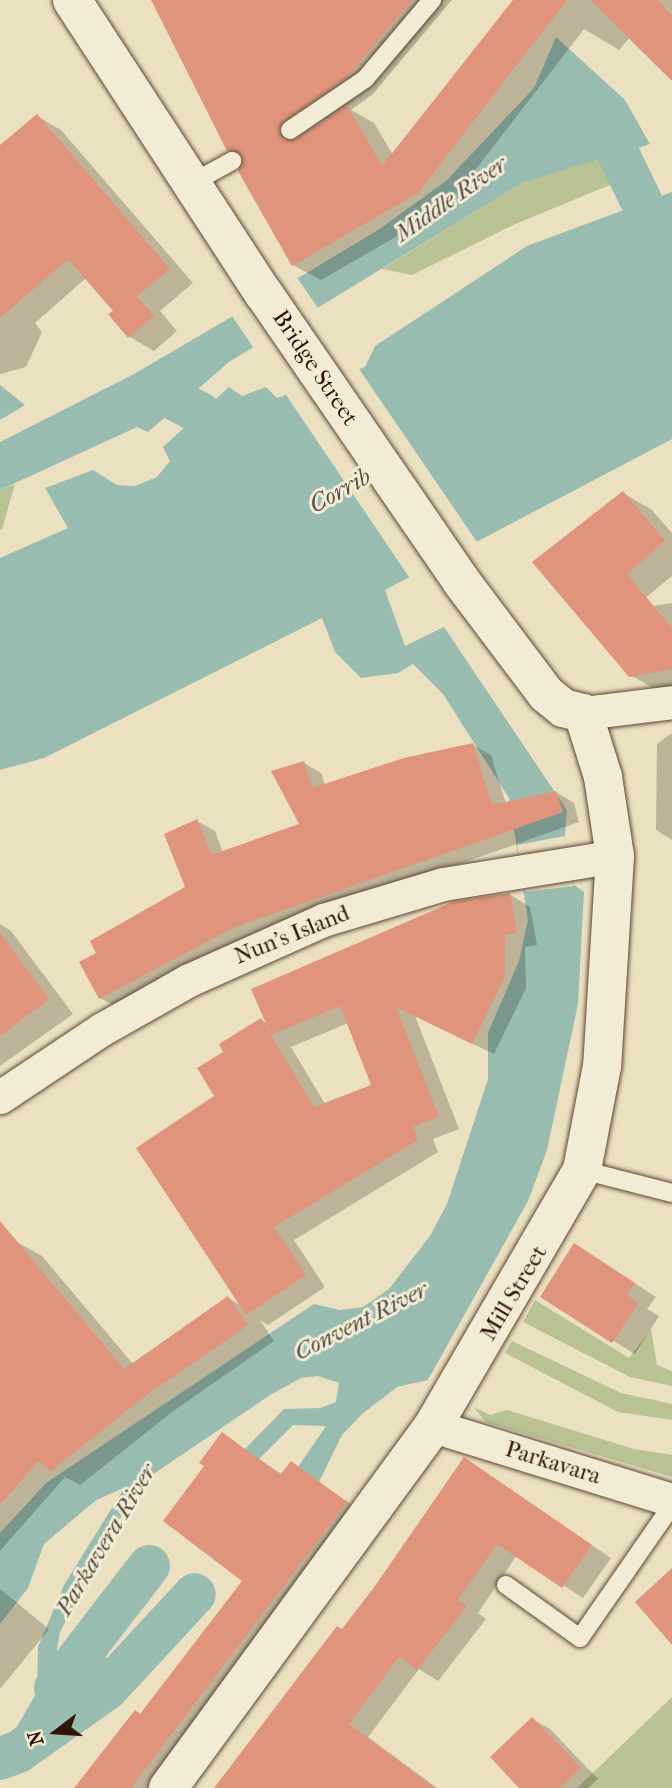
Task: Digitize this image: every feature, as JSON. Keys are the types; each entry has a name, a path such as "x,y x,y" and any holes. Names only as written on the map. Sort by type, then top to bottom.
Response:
{"street":[{"name":"Bridge Street","path":"72,0 264,294 461,581 546,694 563,708 583,713"},
{"path":"583,713 672,702"},
{"name":"Mill Street","path":"168,1788 444,1411 527,1271 582,1170 603,1066 615,856 603,776 583,713"},
{"name":"Nun's Island","path":"0,1097 102,1029 254,947 380,901 521,870 615,856"},
{"name":"Parkavara","path":"444,1411 672,1503"}],"lane":[{"path":"290,130 365,79 432,0"},
{"path":"191,183 232,161"},
{"path":"582,1170 672,1193"},
{"path":"506,1585 580,1638 672,1503"}],"green space":[{"path":"606,156 617,182 513,225 412,275 382,269 522,183"},
{"path":"15,484 2,529 0,530 0,490"},
{"path":"535,1300 629,1358 651,1329 657,1365 672,1371 672,1386 630,1377 523,1322"},
{"path":"512,1341 621,1393 672,1404 672,1420 618,1412 505,1353"},
{"path":"474,1407 490,1415 507,1410 634,1449 672,1455 672,1477 485,1422"},
{"path":"672,1697 672,1788 577,1788"}],"water":[{"path":"556,37 625,100 650,144 629,151 636,170 623,174 615,154 522,183 229,362 148,432 137,427 0,490 0,442 134,374 378,230 446,181 534,88"},
{"path":"672,192 672,439 385,590 405,646 444,627 567,810 565,836 574,885 584,892 578,1004 547,1150 528,1201 428,1380 397,1387 362,1414 342,1435 319,1482 298,1467 326,1426 293,1425 259,1459 245,1449 284,1409 320,1408 336,1402 339,1383 318,1376 301,1378 270,1395 152,1475 116,1524 60,1632 53,1673 84,1639 132,1679 93,1717 0,1775 0,1736 15,1730 37,1692 38,1647 64,1585 125,1487 95,1501 44,1544 28,1588 0,1624 0,1533 46,1483 314,1304 340,1310 363,1307 389,1289 430,1236 447,1204 488,1079 488,1033 519,961 528,920 509,798 443,694 413,664 398,673 361,678 335,652 322,618 44,758 0,770 0,558 68,528 45,488 93,470 117,485 135,486 157,477 170,461 163,447 229,387 242,396 266,387 277,398 365,367 375,346 527,246"},
{"path":"0,385 25,405 0,420"}],"pier":[{"path":"296,276 320,311 255,350 232,316"},
{"path":"357,366 479,545 411,580 284,392"},
{"path":"565,836 574,886 525,892 517,845"},
{"path":"500,1255 503,1256 431,1382 428,1380"}],"building":[{"path":"151,0 412,0 346,78 284,121 279,130 284,140 296,140 347,105 382,166 513,0 567,0 418,193 292,266 238,171 242,156 227,151"},
{"path":"590,0 658,0 672,15 672,81"},
{"path":"37,114 170,269 137,296 154,316 128,338 108,314 113,311 68,259 0,318 0,145"},
{"path":"623,491 665,541 627,574 672,628 672,669 629,677 532,562"},
{"path":"473,743 492,805 556,791 563,812 233,928 99,999 79,962 96,953 90,941 185,887 164,834 197,819 211,855 299,824 271,771 304,761 312,788 404,758"},
{"path":"510,893 517,933 505,935 505,976 472,1044 396,1007 439,1117 413,1127 418,1140 274,1227 306,1275 246,1315 136,1148 214,1096 197,1068 223,1052 219,1044 261,1018 271,1035 251,989 455,901","holes":["340,1006 371,1085 314,1107 271,1035"]},
{"path":"0,933 49,999 0,1036"},
{"path":"0,1221 124,1369 228,1296 248,1325 144,1397 51,1471 38,1461 0,1505"},
{"path":"574,1243 635,1283 627,1295 638,1303 612,1343 540,1297"},
{"path":"222,1432 280,1475 291,1461 347,1502 131,1788 74,1788 135,1710 140,1714 242,1581 163,1521 204,1466 199,1463"},
{"path":"464,1457 592,1545 562,1588 497,1544 458,1600 467,1606 417,1670 399,1657 349,1724 435,1788 214,1788 337,1626 342,1629 375,1586"},
{"path":"672,1568 672,1645 635,1602"},
{"path":"532,1717 581,1768 560,1788 519,1788 490,1757"}],"waterway":[{"name":"Middle River","path":"603,122 672,265"},
{"name":"Middle River","path":"159,391 200,413 240,452"},
{"name":"Parkavera River","path":"55,1688 149,1566"},
{"name":"Parkavera River","path":"0,1759 18,1752 107,1689 195,1594"}],"water label":[{"name":"Corrib","path":"340,491"},
{"name":"Convent River","path":"361,1321"}]}
